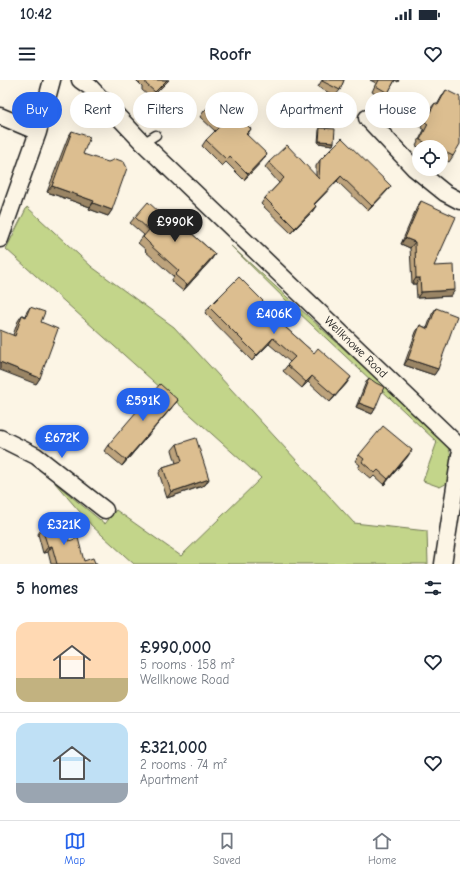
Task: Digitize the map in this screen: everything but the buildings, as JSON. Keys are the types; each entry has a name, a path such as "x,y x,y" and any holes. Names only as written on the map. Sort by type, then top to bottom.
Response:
{"street":[{"path":"0,239 38,132 52,80"},
{"name":"Wellknowe Road","path":"80,80 150,139 460,446"},
{"path":"0,116 38,132"},
{"path":"376,128 414,168 445,193 460,202"},
{"path":"0,438 36,456 106,510"},
{"path":"443,564 460,455"}],"green space":[{"path":"27,207 92,267 174,327 354,523 427,531 428,564 134,564 92,526 55,483 105,524 116,510 181,556 261,478 6,249"},
{"path":"231,246 443,439 451,455 451,481 440,487 423,481 437,442 297,311"}]}
